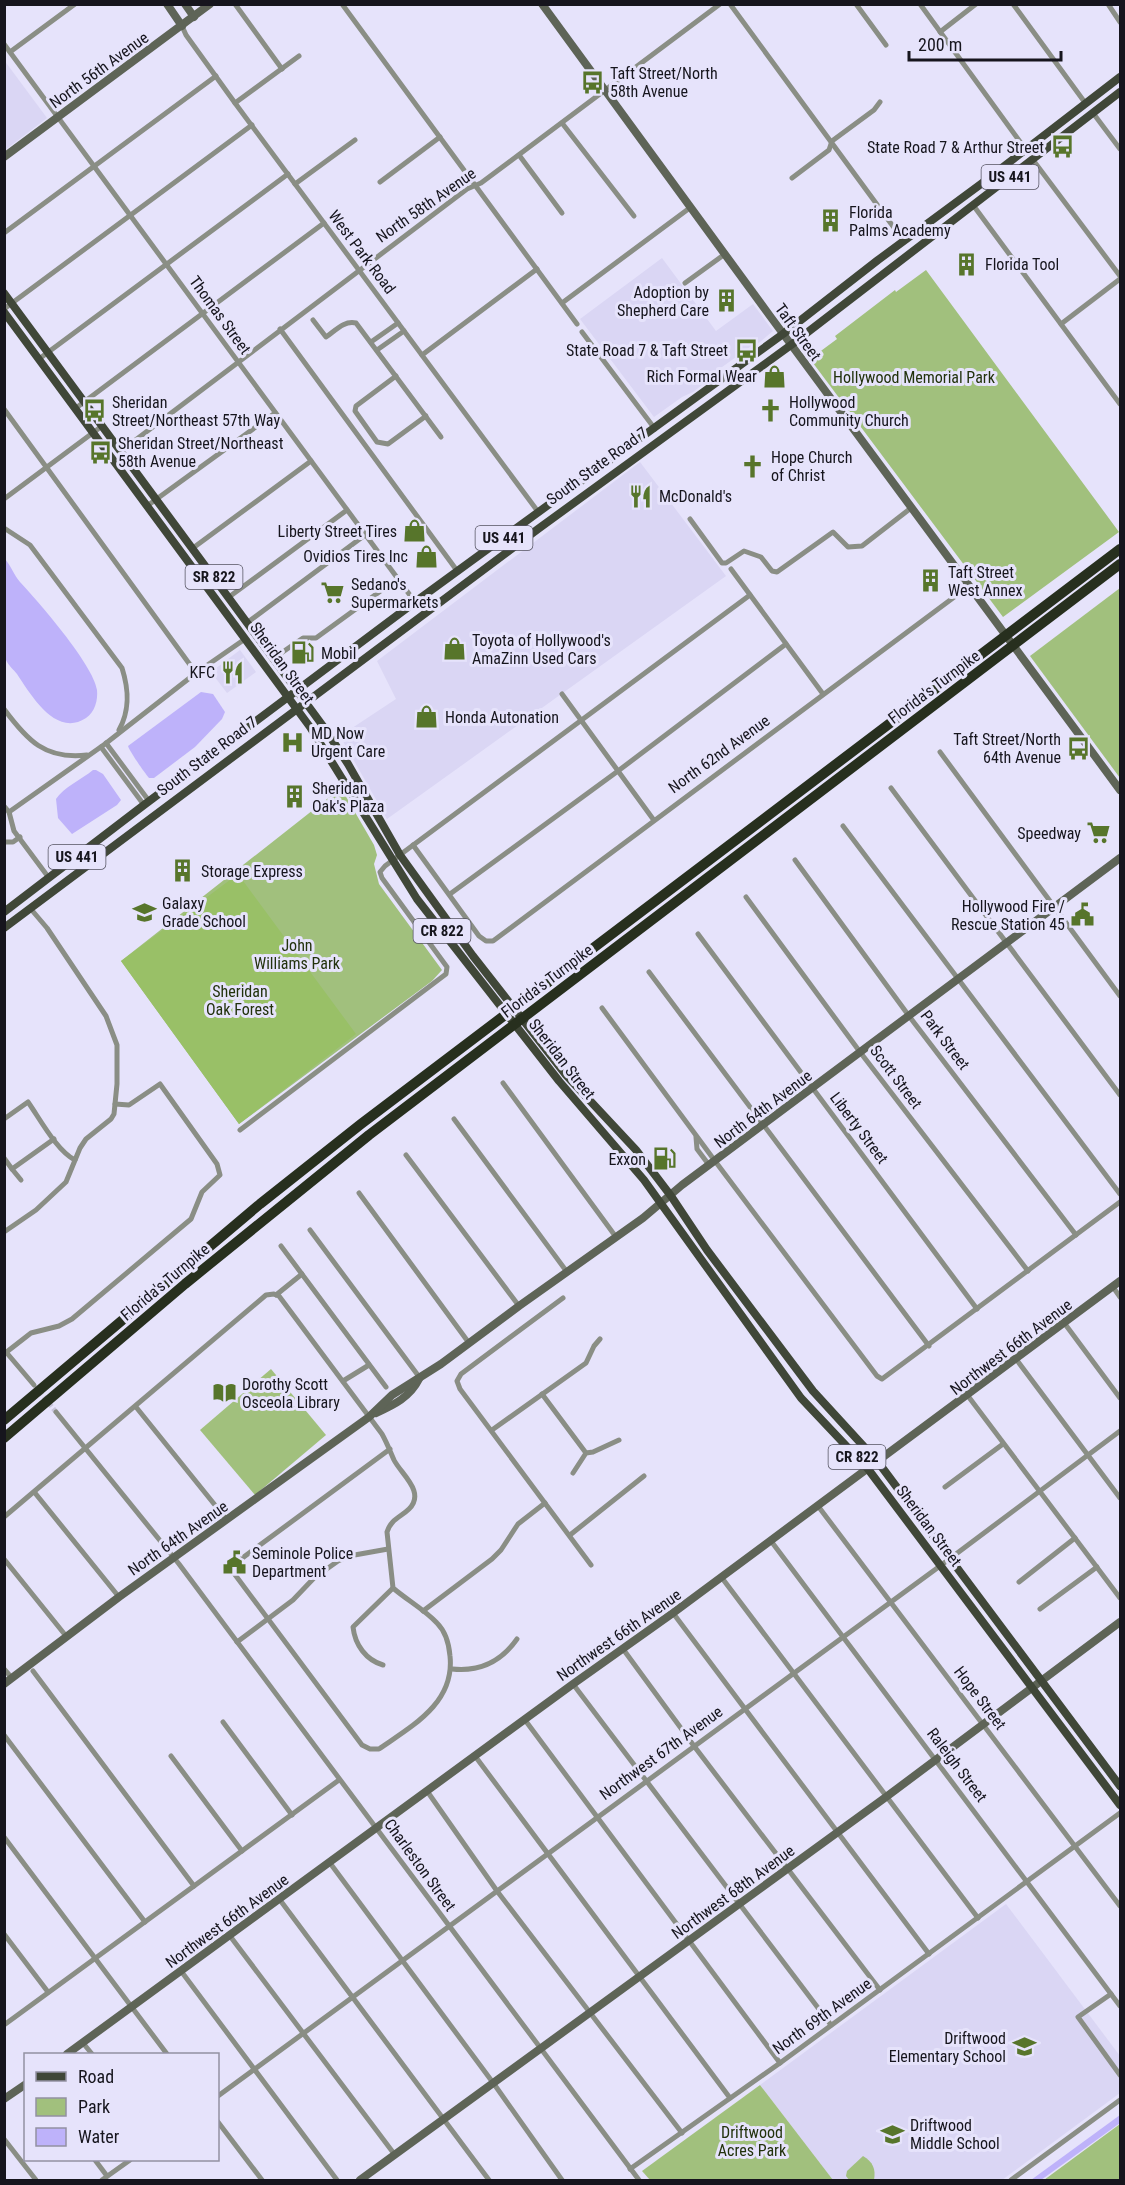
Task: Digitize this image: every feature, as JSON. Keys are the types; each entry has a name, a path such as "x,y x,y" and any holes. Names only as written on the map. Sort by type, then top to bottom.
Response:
{"highway":[{"name":"Florida's Turnpike","path":"4,1420 176,1274 333,1146 1120,549"},
{"name":"Florida's Turnpike","path":"4,1438 194,1277 342,1156 1120,564"}],"main road":[{"name":"South State Road 7","path":"5,910 413,604 783,334 903,240 977,187 1120,77"},
{"name":"South State Road 7","path":"4,928 534,531 791,345 1120,92"},
{"path":"973,205 972,197 977,187"},
{"path":"901,259 905,249 903,240"},
{"name":"Sheridan Street","path":"4,293 306,702 348,764 400,855 498,996"},
{"name":"Sheridan Street","path":"4,311 288,697 337,768 417,899 529,1035 580,1108 625,1156 801,1398 868,1469 1120,1805"},
{"path":"674,429 673,421 676,413"},
{"path":"652,445 655,429"},
{"path":"568,506 567,498 572,489"},
{"path":"534,531 539,520 539,513"},
{"path":"412,622 410,613 413,604"},
{"path":"140,825 147,814 147,803"},
{"name":"Sheridan Street","path":"529,1035 636,1150 707,1250 813,1391 878,1462 1120,1786"}],"street":[{"path":"10,51 75,4"},
{"name":"West Park Road","path":"167,4 235,104 539,513"},
{"path":"185,4 194,16"},
{"name":"North 56th Avenue","path":"4,158 210,4"},
{"path":"236,4 282,69"},
{"path":"342,4 577,324"},
{"name":"Taft Street","path":"542,4 1120,790"},
{"name":"North 58th Avenue","path":"121,451 358,269 467,189 481,183 720,4"},
{"path":"730,4 903,240"},
{"path":"856,4 886,45"},
{"path":"920,4 1026,150"},
{"path":"940,32 976,4"},
{"path":"1014,4 1086,104"},
{"path":"1108,4 1120,22"},
{"name":"Thomas Street","path":"4,44 347,510 413,604"},
{"path":"235,104 299,56"},
{"path":"4,233 216,76"},
{"path":"792,178 829,150 832,141 874,110 880,102"},
{"path":"1093,113 1120,150"},
{"path":"562,123 634,216"},
{"path":"4,311 252,125"},
{"path":"380,182 440,137"},
{"path":"295,184 355,140"},
{"path":"519,155 562,213"},
{"path":"1033,160 1120,278 1061,324"},
{"path":"39,359 288,174"},
{"path":"973,205 1120,404"},
{"path":"562,303 691,207"},
{"path":"76,408 324,223"},
{"path":"685,283 725,254"},
{"path":"422,355 537,269"},
{"path":"313,320 326,338 345,323 356,323 441,437"},
{"path":"370,342 398,323"},
{"path":"280,329 458,572"},
{"path":"377,350 404,331"},
{"path":"582,332 655,429"},
{"path":"396,376 356,406 355,411 377,442 388,444 426,416"},
{"path":"4,409 196,673"},
{"path":"147,506 275,413"},
{"path":"4,499 102,426"},
{"path":"193,548 311,461"},
{"path":"690,519 722,563 726,563 744,551 761,557 772,571 777,572 833,532 848,547 862,546 911,508"},
{"path":"229,597 347,510"},
{"path":"4,528 30,545 122,668 127,686 127,707 116,735"},
{"path":"248,622 365,535"},
{"path":"731,569 823,694"},
{"path":"273,658 303,638 316,638 397,579"},
{"name":"North 62nd Avenue","path":"450,894 479,936 486,941 493,940 969,586"},
{"path":"240,1130 446,974 447,967 382,878 380,872 413,845 750,595"},
{"path":"9,812 245,639"},
{"path":"413,845 450,894 786,644"},
{"path":"562,694 653,819"},
{"path":"4,709 31,741 46,750 73,757 88,755"},
{"path":"103,745 147,803"},
{"path":"940,752 1120,996"},
{"path":"891,788 1120,1095"},
{"path":"4,806 9,812 14,831 49,879"},
{"path":"843,826 1120,1194"},
{"path":"4,842 13,842 20,837"},
{"name":"North 64th Avenue","path":"4,1684 119,1597 177,1561 227,1521 369,1417 392,1395 444,1367 469,1343 616,1237 1120,858"},
{"name":"Park Street","path":"795,860 909,1016 1076,1235"},
{"name":"Scott Street","path":"746,897 860,1052 1028,1271"},
{"path":"5,1232 57,1192 66,1182 86,1139 111,1119 115,1104 117,1045 113,1030 47,928 30,908"},
{"name":"Liberty Street","path":"698,934 977,1309"},
{"path":"649,972 929,1346"},
{"path":"602,1008 696,1137 712,1163 877,1376 882,1379 1120,1202"},
{"path":"503,1083 616,1237"},
{"path":"5,1352 36,1331 59,1326 72,1319 191,1219 202,1192 220,1175 217,1164 160,1084 129,1105 115,1104"},
{"path":"4,1119 28,1102 54,1139 68,1156 75,1160"},
{"path":"454,1119 567,1272"},
{"path":"12,1169 54,1139"},
{"path":"406,1155 519,1306"},
{"path":"4,1158 21,1180"},
{"path":"359,1193 469,1343"},
{"path":"310,1230 420,1379"},
{"path":"281,1246 386,1387"},
{"path":"4,1517 36,1493 266,1295 276,1295 302,1274"},
{"name":"Northwest 66th Avenue","path":"70,2053 573,1684 722,1578 1120,1281"},
{"path":"1113,1287 1120,1297"},
{"path":"276,1295 286,1304 369,1417 390,1449 394,1461 415,1490 411,1508 389,1525 387,1532 393,1588 437,1623 449,1645 452,1669 438,1702 427,1716 379,1749 370,1749 362,1745 233,1572 237,1562 390,1449"},
{"path":"563,1298 461,1374 457,1381 460,1389 591,1565"},
{"path":"1065,1324 1120,1398"},
{"path":"492,1430 586,1363 600,1339"},
{"path":"4,1344 5,1352 34,1385"},
{"path":"1016,1359 1120,1498"},
{"path":"343,1382 369,1365"},
{"path":"542,1394 586,1453"},
{"path":"968,1396 1120,1598"},
{"path":"136,1407 227,1521"},
{"name":"Charleston Street","path":"56,1412 177,1561 639,2181"},
{"name":"Northwest 67th Avenue","path":"219,2095 951,1558 1120,1431"},
{"path":"573,1473 586,1453 619,1440"},
{"path":"945,1486 1003,1444"},
{"path":"570,1535 644,1476"},
{"path":"36,1493 119,1597"},
{"path":"423,1611 492,1558 501,1550 518,1524 545,1503"},
{"name":"Hope Street","path":"818,1506 1120,1906"},
{"path":"1019,1582 1075,1538"},
{"name":"Raleigh Street","path":"771,1541 1120,2006"},
{"path":"237,1642 338,1561 349,1556 388,1549"},
{"path":"4,1559 66,1636"},
{"path":"1040,1609 1097,1567"},
{"path":"722,1578 978,1918"},
{"path":"383,1665 372,1662 367,1657 354,1638 352,1627 393,1588"},
{"path":"674,1613 929,1954"},
{"name":"Northwest 68th Avenue","path":"360,2181 886,1797 1120,1622"},
{"path":"452,1669 478,1669 511,1648 517,1639"},
{"path":"623,1649 880,1990"},
{"path":"4,1669 12,1678"},
{"path":"33,1671 194,1886"},
{"path":"573,1684 831,2025"},
{"path":"525,1720 780,2063"},
{"path":"223,1722 292,1815"},
{"path":"4,1735 145,1922"},
{"path":"171,1756 242,1851"},
{"path":"475,1756 730,2098"},
{"path":"4,2025 339,1780"},
{"path":"427,1791 497,1891 682,2133"},
{"name":"North 69th Avenue","path":"630,2169 780,2063 1120,1813"},
{"path":"4,1838 166,2053"},
{"path":"330,1863 494,2084 562,2181"},
{"path":"280,1900 489,2181"},
{"path":"4,1934 48,1992"},
{"path":"230,1936 395,2156"},
{"path":"181,1971 337,2181"},
{"path":"1111,1994 1078,2017 1120,2075"},
{"path":"83,2043 90,2053"},
{"path":"4,2099 24,2085"},
{"path":"1011,2181 1120,2100"},
{"path":"219,2123 262,2181"},
{"path":"4,2139 36,2181"},
{"path":"96,2161 104,2178 129,2161"}],"shaded area":[{"path":"4,60 47,118 5,150 4,150"},
{"path":"662,258 716,331 753,304 773,331 704,380 702,385 693,392 654,417 580,319"},
{"path":"640,462 726,576 387,819 340,736 396,699 377,661"},
{"name":"KFC","path":"240,650 256,672 227,693 211,672"},
{"name":"Driftwood Elementary School","path":"1006,1904 1120,2056 1120,2093 1002,2180 833,2180 760,2085"}],"green space":[{"name":"Hollywood Memorial Park","path":"926,270 1119,532 1003,617 810,359 837,339 835,336 895,290 896,292"},
{"path":"1120,588 1120,778 1030,656"},
{"name":"John Williams Park","path":"341,788 374,845 377,855 374,864 379,884 442,970 432,981 239,1124 121,961"},
{"name":"Sheridan Oak Forest","path":"238,874 356,1034 239,1124 121,961"},
{"path":"271,1369 326,1435 255,1495 200,1430"},
{"name":"Driftwood Acres Park","path":"760,2085 833,2180 650,2180 642,2171"},
{"path":"1120,2124 1120,2180 1044,2180"},
{"path":"863,2156 873,2166 874,2180 849,2180 846,2176 847,2171"}],"water":[{"path":"5,559 18,579 51,617 86,665 97,690 94,709 86,718 75,723 65,723 55,718 29,693 7,662 4,654 3,628"},
{"path":"201,692 213,694 225,712 222,719 195,747 154,778 149,778 128,746"},
{"path":"93,770 103,774 121,800 117,805 72,834 58,818 56,799 68,787"},
{"path":"1120,2115 1120,2123 1041,2180 1031,2180"}],"tunnel":[{"path":"39,1391 56,1412"}],"place":[{"name":"Taft Street/North 58th Avenue","path":"592,82"},
{"name":"State Road 7 & Arthur Street","path":"1062,147"},
{"name":"Florida Palms Academy","path":"831,221"},
{"name":"Florida Tool","path":"967,264"},
{"name":"Adoption by Shepherd Care","path":"727,301"},
{"name":"State Road 7 & Taft Street","path":"746,350"},
{"name":"Rich Formal Wear","path":"775,376"},
{"name":"Sheridan Street/Northeast 57th Way","path":"94,411"},
{"name":"Hollywood Community Church","path":"771,411"},
{"name":"Sheridan Street/Northeast 58th Avenue","path":"100,452"},
{"name":"Hope Church of Christ","path":"753,466"},
{"name":"McDonald's","path":"641,496"},
{"name":"Liberty Street Tires","path":"415,531"},
{"name":"Ovidios Tires Inc","path":"426,556"},
{"name":"Taft Street West Annex","path":"930,581"},
{"name":"Sedano's Supermarkets","path":"333,593"},
{"name":"Toyota of Hollywood's AmaZinn Used Cars","path":"454,649"},
{"name":"Mobil","path":"303,653"},
{"name":"KFC","path":"233,672"},
{"name":"Honda Autonation","path":"427,717"},
{"name":"MD Now Urgent Care","path":"293,742"},
{"name":"Taft Street/North 64th Avenue","path":"1079,748"},
{"name":"Sheridan Oak's Plaza","path":"294,797"},
{"name":"Speedway","path":"1099,833"},
{"name":"Storage Express","path":"183,871"},
{"name":"Galaxy Grade School","path":"144,912"},
{"name":"Hollywood Fire / Rescue Station 45","path":"1083,915"},
{"name":"Exxon","path":"664,1159"},
{"name":"Dorothy Scott Osceola Library","path":"224,1393"},
{"name":"Seminole Police Department","path":"234,1562"},
{"name":"Driftwood Elementary School","path":"1024,2047"},
{"name":"Driftwood Middle School","path":"892,2134"}]}
